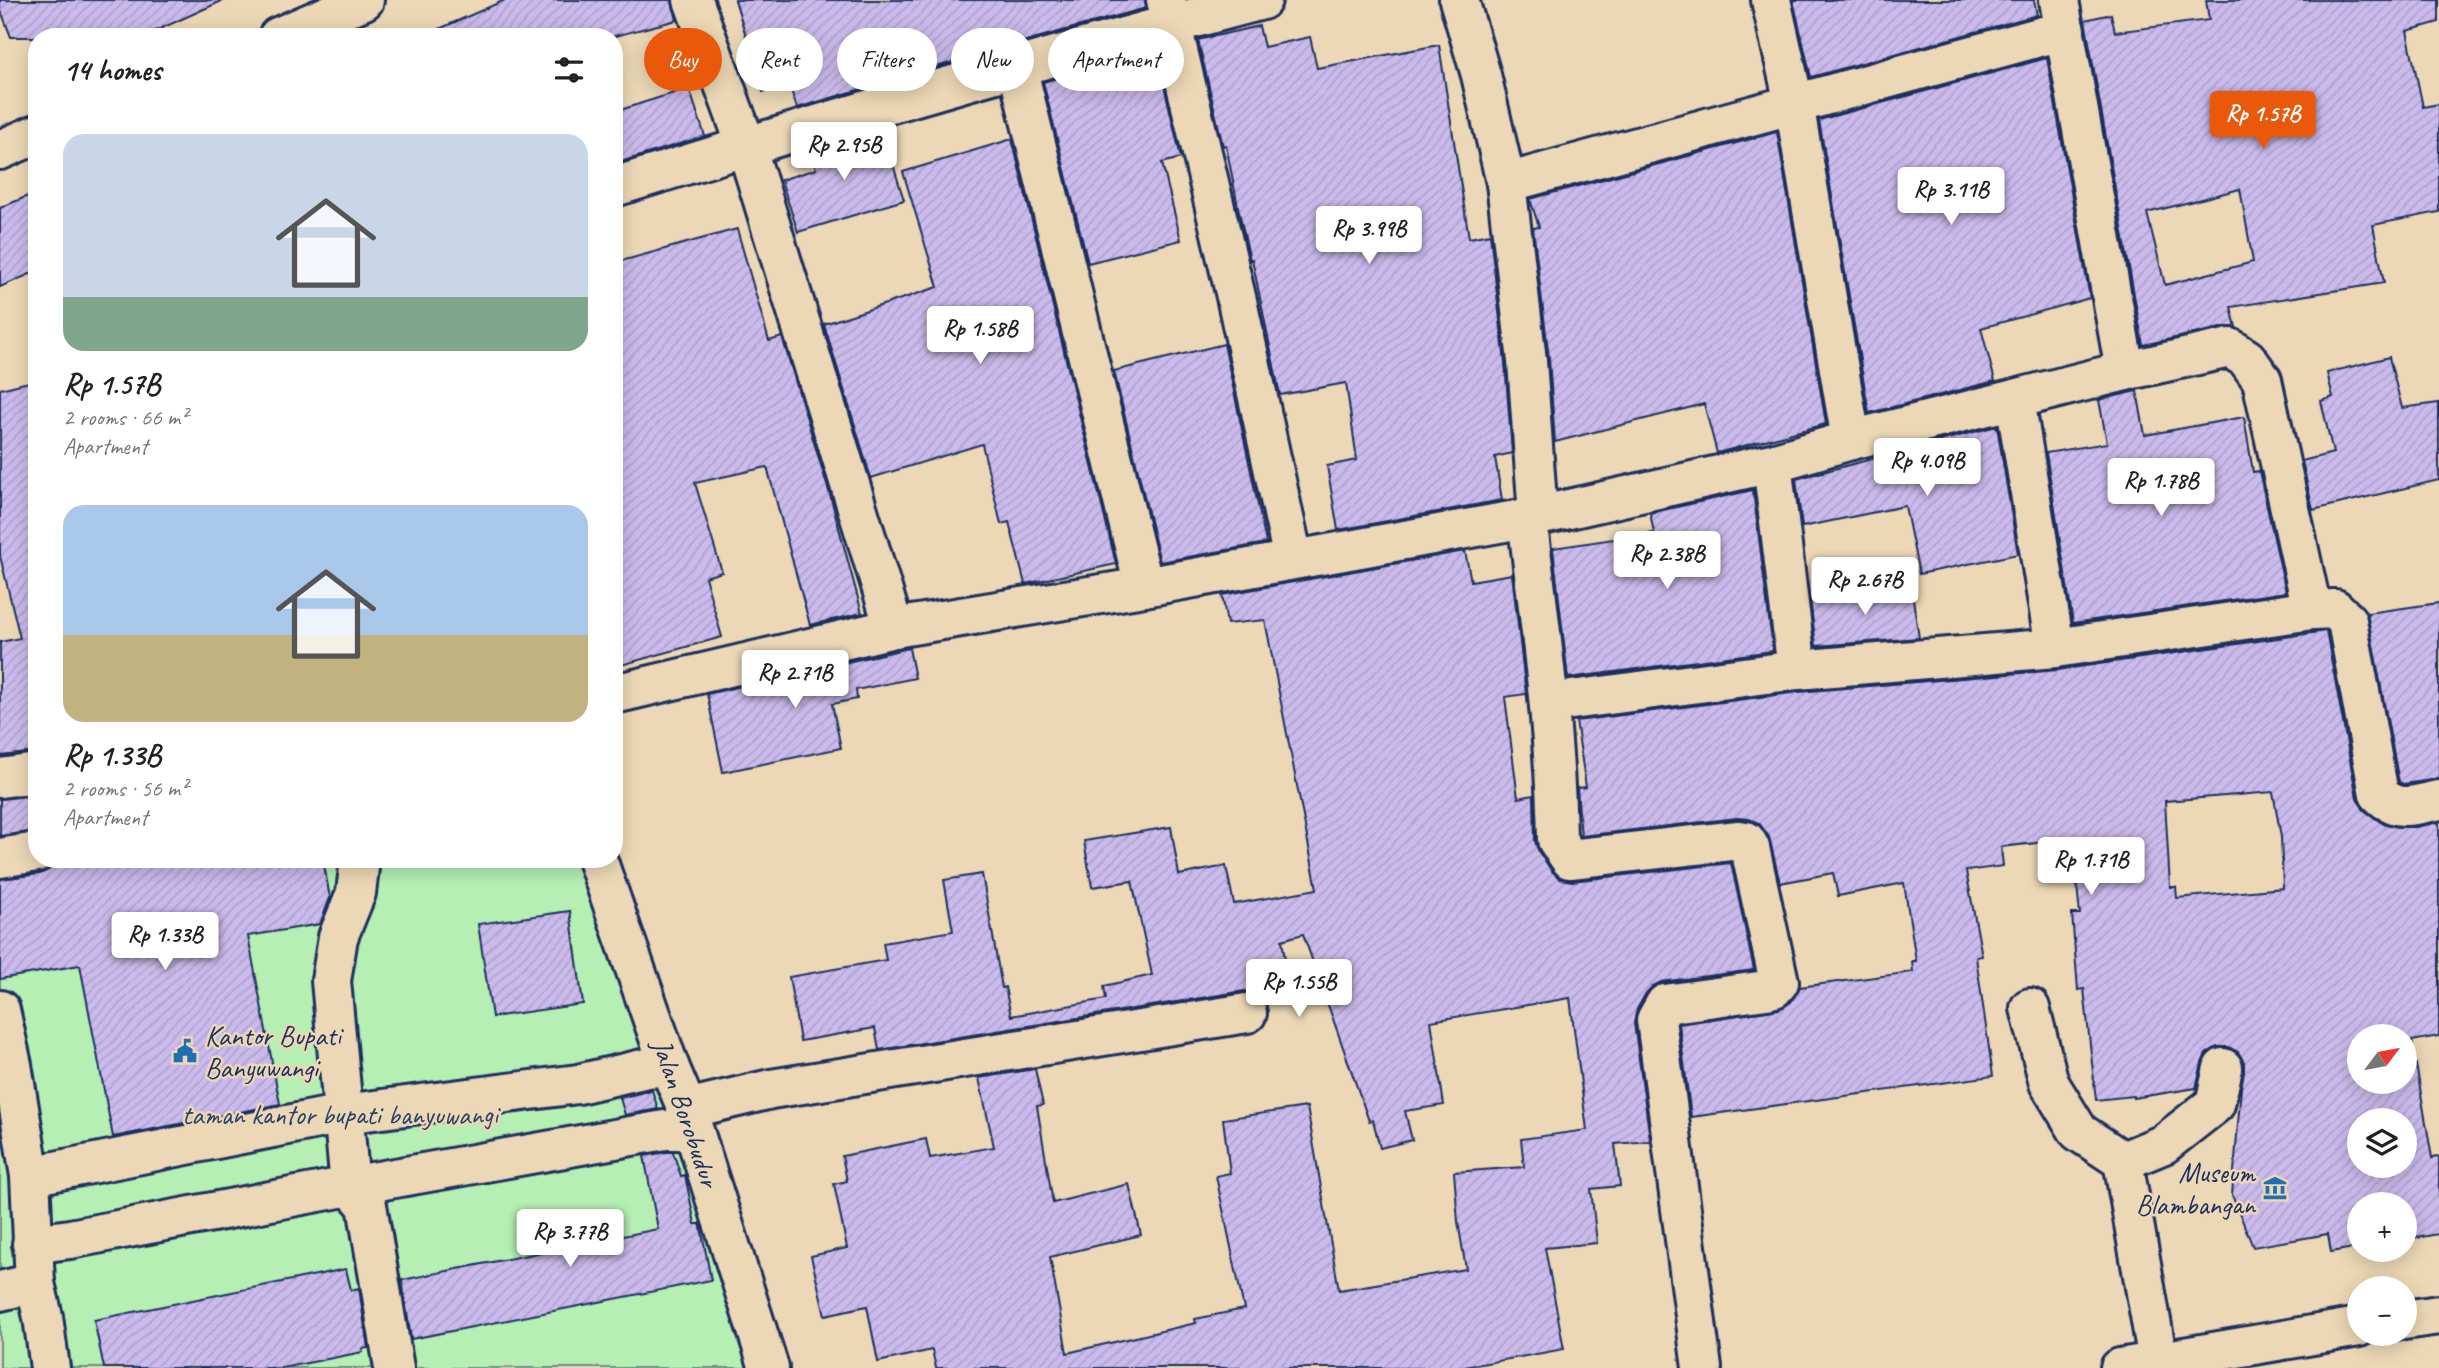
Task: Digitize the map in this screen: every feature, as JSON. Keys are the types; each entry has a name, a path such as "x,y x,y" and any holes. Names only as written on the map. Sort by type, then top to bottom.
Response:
{"street":[{"path":"298,28 364,0"},
{"path":"693,0 746,145 894,628"},
{"path":"1034,60 1169,12 1262,0"},
{"path":"1459,0 1481,75 1506,183 1527,361 1533,517 1556,777 1558,839 1570,859 1746,841 1750,848 1779,982 1774,988 1766,990 1665,1004 1656,1020 1702,1368"},
{"path":"1771,0 1794,103 1851,439"},
{"path":"1169,12 1237,301 1293,559"},
{"path":"1506,183 1794,103 2062,15 2126,371"},
{"path":"623,184 951,85"},
{"path":"1023,91 1144,587"},
{"path":"623,692 894,628 1144,587 1533,517 1772,463 1851,439 2230,348 2247,359 2262,380 2312,610"},
{"path":"2015,399 2055,648"},
{"path":"1772,463 1797,670"},
{"path":"1549,703 1797,670 2055,648 2334,609 2347,621 2379,794 2400,807 2439,800"},
{"path":"0,778 28,774"},
{"path":"0,858 28,853"},
{"path":"359,868 356,893 338,937 331,981 350,1186 367,1205 394,1368"},
{"name":"Jalan Borobudur","path":"600,868 690,1119 769,1368"},
{"path":"2030,1008 2049,1083 2079,1132 2123,1161 2158,1361"},
{"path":"0,1010 30,1176 32,1244 18,1287 43,1317 50,1368"},
{"path":"32,1244 665,1130 771,1089 1247,1013"},
{"path":"30,1176 343,1114 578,1084 647,1068 669,1066"},
{"path":"2123,1161 2164,1144 2215,1104 2223,1068"},
{"path":"2417,1318 2439,1315"},
{"path":"2120,1368 2347,1329"}],"green space":[{"name":"taman kantor bupati banyuwangi","path":"28,743 28,868 597,868 765,1368 0,1368 0,747"}],"building":[{"path":"0,0 224,0 162,28 28,28 28,37 11,37 0,8"},
{"path":"505,0 672,0 677,20 623,34 623,28 441,28"},
{"path":"735,0 1145,0 1146,8 1073,28 1048,28 1048,35 1034,39 1034,28 951,28 951,63 937,67 937,28 837,28 837,91 855,91 797,108 791,91 823,91 823,28 744,28"},
{"path":"1793,0 2034,0 2037,15 1811,77"},
{"path":"2206,0 2439,0 2439,22 2407,31 2423,107 2439,104 2439,212 2373,225 2384,283 2231,307 2236,327 2143,345 2085,20 2111,14 2115,32 2209,20","holes":["2240,189 2253,262 2165,285 2147,213"]},
{"path":"1259,26 1264,47 1310,37 1317,68 1439,45 1469,238 1490,234 1512,453 1495,457 1502,500 1338,530 1327,466 1357,460 1346,383 1280,395 1226,145 1223,146 1198,40"},
{"path":"2047,58 2090,298 1981,328 1995,381 1869,413 1819,120"},
{"path":"1048,81 1048,91 1165,91 1181,158 1162,163 1181,240 1088,263 1043,82"},
{"path":"680,91 690,91 705,136 623,161 623,109"},
{"path":"882,129 904,200 798,232 781,180 816,169 810,150"},
{"path":"1777,132 1826,424 1717,453 1704,404 1555,442 1549,358 1533,228 1539,227 1530,199"},
{"path":"1012,139 1116,564 1025,584 1009,522 1001,524 982,444 871,478 824,324 938,287 903,172"},
{"path":"28,196 28,275 0,287 0,208"},
{"path":"737,229 769,341 782,337 830,495 862,613 810,625 767,467 695,483 722,572 705,577 722,637 623,664 623,261"},
{"path":"1224,344 1266,543 1160,562 1114,371"},
{"path":"2389,357 2402,408 2439,403 2439,480 2313,510 2302,461 2333,453 2321,401 2333,397 2327,373"},
{"path":"28,382 28,753 0,756 0,642 20,638 0,556 0,389"},
{"path":"2137,391 2145,435 2244,417 2253,472 2259,471 2286,592 2073,623 2046,453 2107,443 2099,400"},
{"path":"1997,426 2018,554 1919,574 1905,506 1802,527 1796,479"},
{"path":"1753,490 1773,651 1568,678 1553,548 1654,533 1650,513"},
{"path":"1465,551 1471,581 1512,574 1526,694 1505,697 1518,798 1534,795 1535,841 1552,871 1560,879 1572,881 1731,863 1754,970 1661,982 1646,993 1637,1009 1634,1023 1650,1139 1615,1144 1620,1186 1591,1189 1597,1243 1545,1248 1564,1349 1459,1368 936,1368 932,1350 878,1362 867,1306 825,1315 811,1256 847,1248 834,1184 847,1181 842,1156 926,1139 930,1158 994,1147 979,1078 1035,1069 1043,1105 1037,1106 1053,1203 1129,1184 1141,1235 1050,1257 1067,1353 1196,1323 1195,1319 1244,1309 1216,1176 1230,1173 1223,1119 1307,1107 1339,1290 1466,1269 1458,1222 1454,1172 1524,1167 1521,1139 1587,1130 1570,998 1431,1021 1444,1105 1405,1111 1412,1140 1380,1148 1373,1120 1369,1121 1303,934 1282,940 1291,998 1266,1004 1255,993 1244,991 879,1050 875,1028 800,1041 789,977 886,960 883,943 953,931 944,880 982,874 1002,988 1005,987 1011,1016 1106,999 1104,986 1152,975 1132,881 1092,887 1084,841 1171,827 1179,875 1226,866 1234,904 1317,889 1265,620 1227,624 1222,595"},
{"path":"1911,586 1919,638 1816,646 1810,599"},
{"path":"2439,603 2439,779 2403,784 2399,782 2367,613"},
{"path":"2326,631 2357,798 2364,810 2382,823 2398,827 2416,827 2439,822 2439,1036 2417,1040 2417,1024 2347,1024 2347,1094 2417,1094 2417,1070 2432,1158 2439,1157 2439,1234 2417,1238 2417,1192 2347,1192 2347,1249 2331,1252 2328,1234 2253,1247 2232,1195 2244,1062 2238,1052 2228,1047 2217,1047 2206,1054 2196,1088 2133,1098 2096,1100 2084,989 2078,990 2072,914 2080,914 2072,839 2001,847 2003,866 1966,871 1982,956 1976,957 1993,1076 1691,1117 1679,1024 1779,1009 1791,1002 1800,987 1913,972 1912,961 1916,961 1904,883 1838,896 1833,873 1780,883 1769,837 1759,823 1749,819 1737,818 1581,836 1577,788 1586,787 1576,721 1799,692 2058,670","holes":["2273,792 2281,837 2283,888 2177,898 2176,887 2170,887 2165,801"]},
{"path":"909,648 915,678 856,690 857,699 832,704 841,748 723,772 707,694"},
{"path":"28,796 28,832 0,836 0,799"},
{"path":"325,868 330,898 320,924 248,936 280,1104 113,1137 80,965 0,979 0,879 40,874 50,869"},
{"path":"570,911 583,1004 492,1017 478,924"},
{"path":"652,1090 658,1109 625,1115 620,1098"},
{"path":"673,1152 681,1176 685,1175 695,1224 700,1224 701,1227 711,1280 411,1339 402,1280 658,1229 644,1156"},
{"path":"346,1269 351,1290 359,1288 368,1348 362,1349 363,1352 282,1368 104,1368 94,1320"}],"place":[{"name":"Kantor Bupati Banyuwangi","path":"185,1051"},
{"name":"Museum Blambangan","path":"2275,1188"}]}
